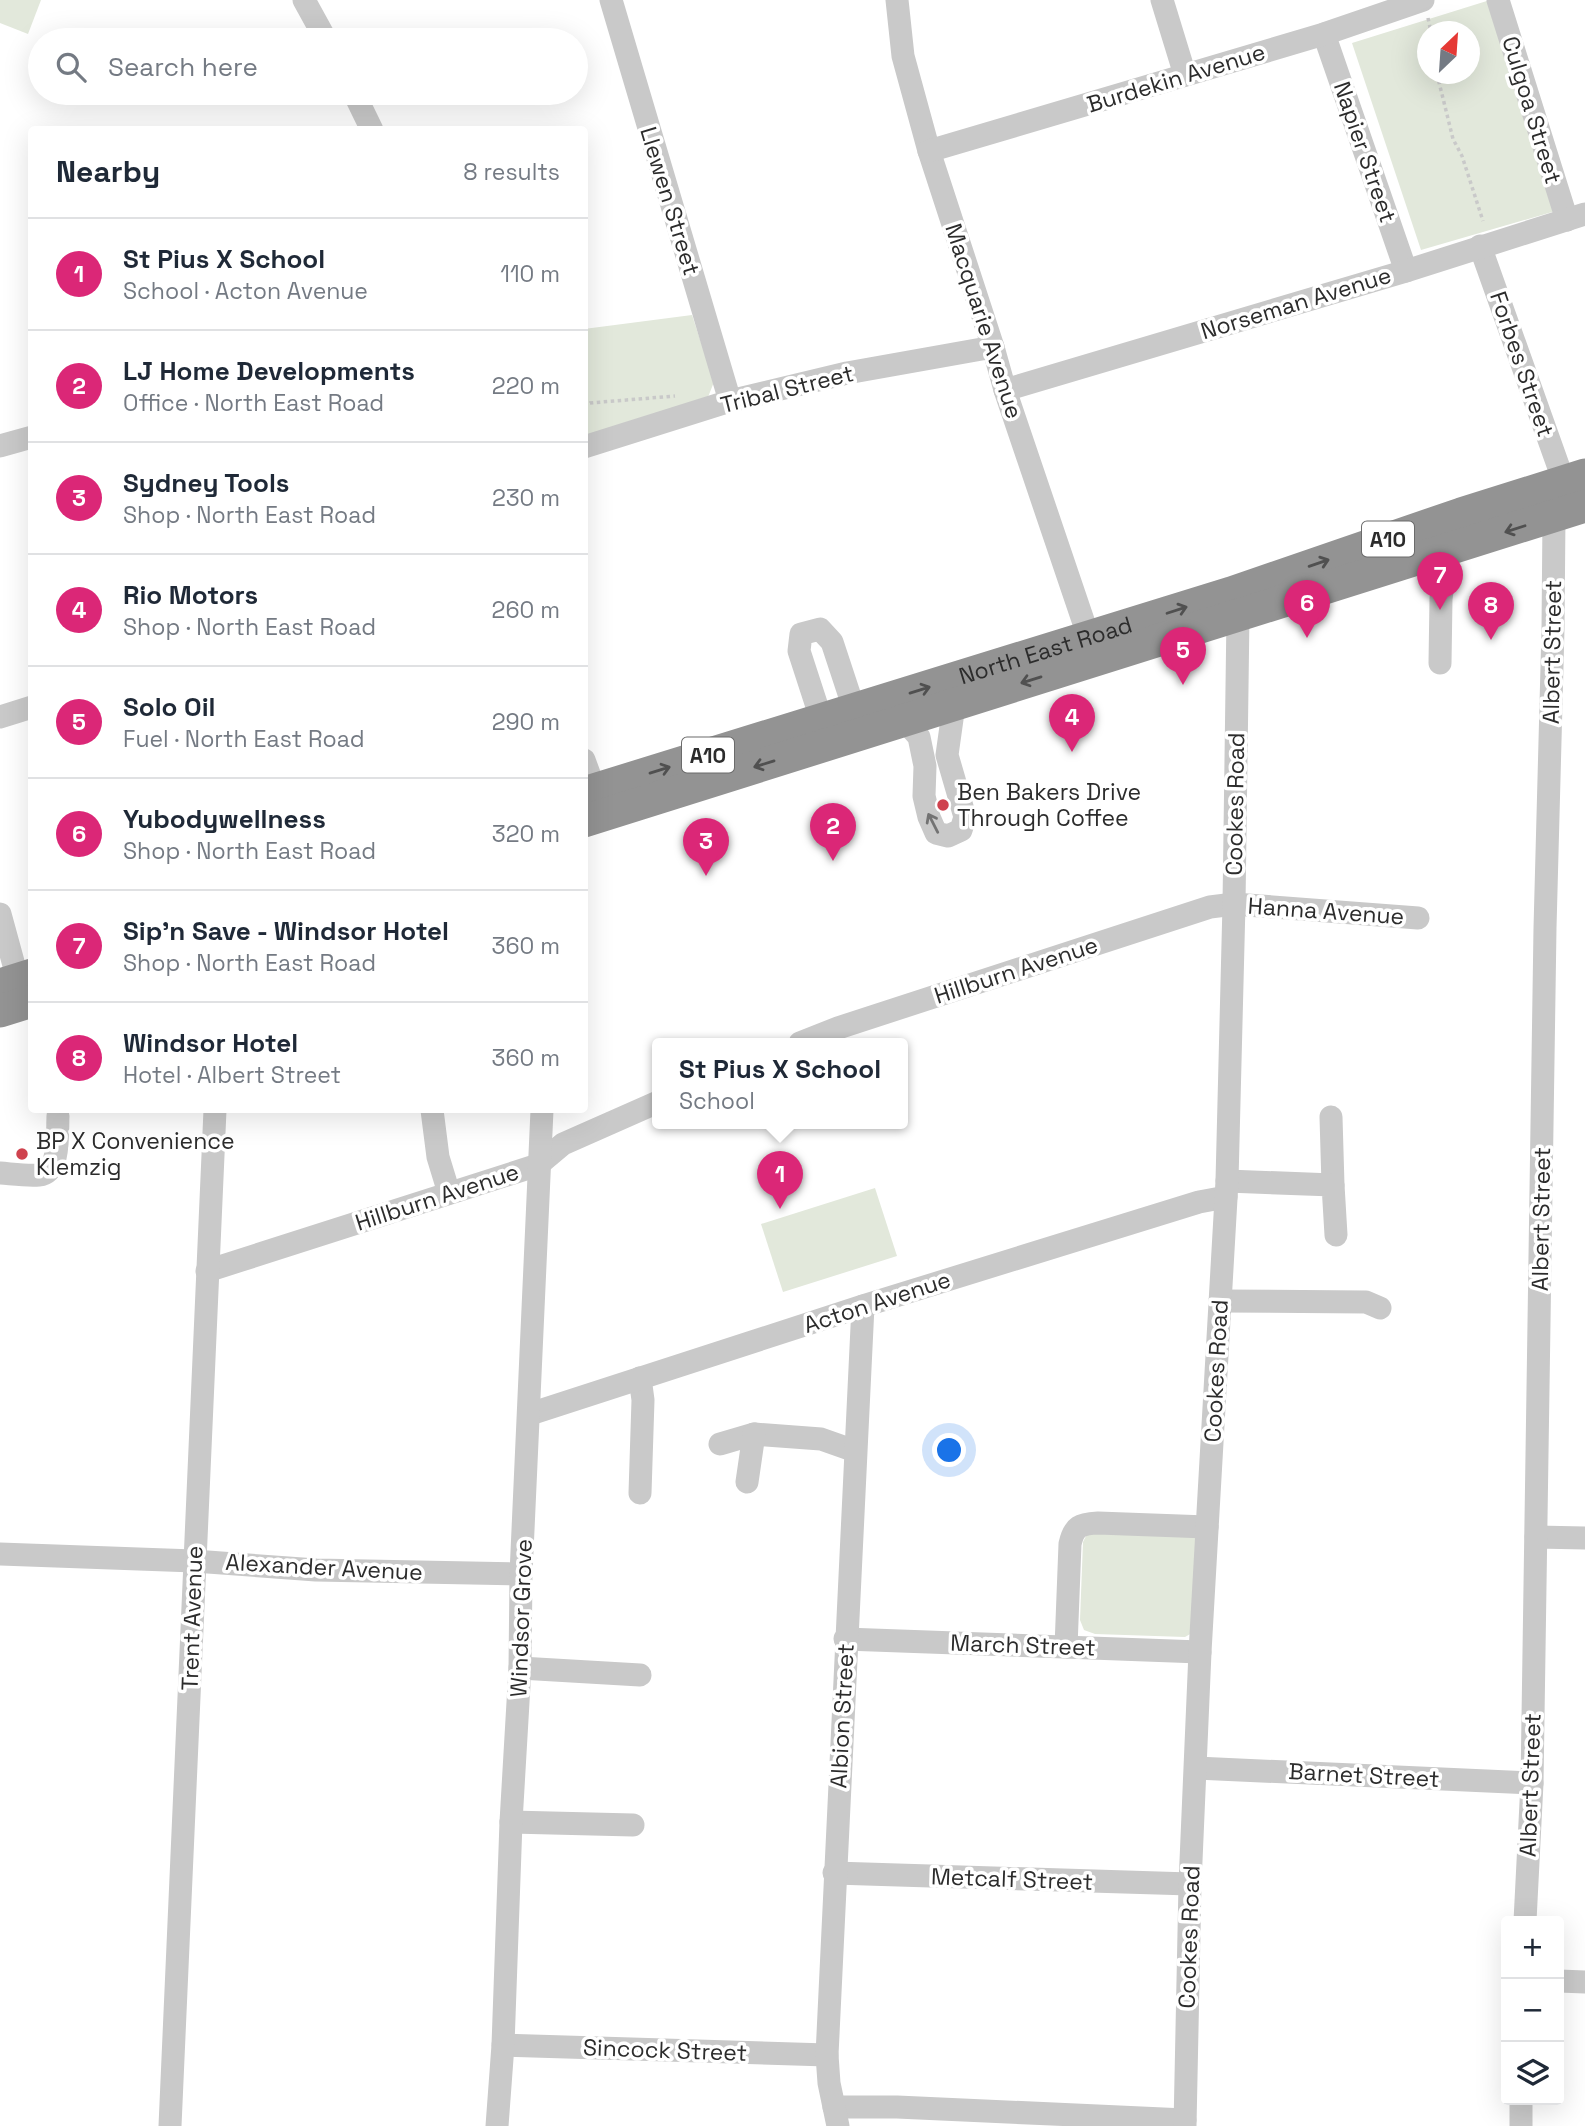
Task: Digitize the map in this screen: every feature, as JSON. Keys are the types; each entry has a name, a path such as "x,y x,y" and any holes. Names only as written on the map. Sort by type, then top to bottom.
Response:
{"highway":[{"name":"North East Road","path":"1234,604 1447,550 1568,496"},
{"name":"North East Road","path":"591,796 858,722 1568,496"},
{"name":"North East Road","path":"858,722 904,720 954,705 1092,649"}],"street":[{"path":"304,0 319,28"},
{"name":"Llewen Street","path":"611,0 730,401"},
{"name":"Macquarie Avenue","path":"897,0 903,56 929,151 1005,390 1092,649"},
{"path":"1162,0 1185,75"},
{"name":"Burdekin Avenue","path":"929,151 1324,34 1423,0"},
{"name":"Culgoa Street","path":"1498,0 1576,217"},
{"name":"Napier Street","path":"1324,34 1406,271"},
{"path":"360,105 370,126"},
{"name":"Norseman Avenue","path":"1005,390 1406,271 1576,217"},
{"name":"Forbes Street","path":"1480,246 1568,496"},
{"name":"Tribal Street","path":"588,446 730,401 847,373 993,347"},
{"path":"0,446 28,438"},
{"name":"Albert Street","path":"1525,1916 1532,1783 1545,928 1554,616 1568,496"},
{"path":"1440,663 1441,610 1447,550"},
{"name":"Cookes Road","path":"1185,2123 1190,1884 1200,1653 1226,1189 1234,904 1234,604"},
{"path":"825,732 799,651 801,634 820,629 832,642 858,722"},
{"path":"904,720 919,737 925,766 924,796 929,817 936,833 948,836 961,830 965,817 947,755 954,705"},
{"path":"0,717 28,708"},
{"name":"Hanna Avenue","path":"1234,904 1418,918"},
{"name":"Hillburn Avenue","path":"813,1038 851,1023 1210,907 1234,904"},
{"path":"0,914 18,992"},
{"name":"Hillburn Avenue","path":"207,1270 538,1165 563,1144 652,1104"},
{"name":"Trent Avenue","path":"170,2126 215,1113"},
{"path":"432,1113 438,1157 449,1193"},
{"name":"Windsor Grove","path":"497,2126 520,1668 542,1113"},
{"path":"0,1174 43,1175 52,1168 57,1152 58,1116"},
{"path":"1331,1117 1336,1236"},
{"name":"Acton Avenue","path":"530,1413 1186,1206 1226,1189 1333,1185"},
{"path":"1220,1301 1366,1303 1380,1308"},
{"name":"Albion Street","path":"836,2116 829,2083 827,2055 863,1306"},
{"path":"640,1378 643,1400 640,1493"},
{"path":"747,1482 754,1434"},
{"path":"720,1444 754,1434 821,1439 855,1451"},
{"path":"1066,1647 1070,1544 1073,1532 1084,1524 1098,1523 1207,1527"},
{"path":"1536,1537 1585,1538"},
{"name":"Alexander Avenue","path":"0,1554 194,1561 316,1570 522,1574"},
{"name":"March Street","path":"845,1639 1200,1653"},
{"path":"520,1668 640,1675"},
{"name":"Barnet Street","path":"1196,1768 1532,1783"},
{"path":"511,1822 634,1825"},
{"name":"Metcalf Street","path":"834,1873 1190,1884"},
{"path":"1564,1981 1585,1982"},
{"name":"Sincock Street","path":"503,2045 827,2055"},
{"path":"1521,2105 1521,2126"},
{"path":"836,2116 897,2107 1185,2123"}],"path":[{"path":"1439,84 1453,139 1462,156 1483,221"},
{"path":"588,404 679,396"}],"shaded area":[{"path":"0,0 41,0 28,28 28,34 0,23"},
{"path":"1490,0 1559,210 1421,250 1352,43 1417,23 1417,84 1480,84 1480,21 1423,21"},
{"path":"692,315 714,382 708,397 588,436 588,328"},
{"path":"875,1188 897,1256 783,1292 761,1224"},
{"path":"1088,1532 1197,1536 1192,1633 1185,1637 1095,1634 1084,1630 1080,1620 1083,1542"}],"place":[{"name":"Sip'n Save - Windsor Hotel","path":"1440,610"},
{"name":"Yubodywellness","path":"1307,638"},
{"name":"Windsor Hotel","path":"1491,640"},
{"name":"Solo Oil","path":"1183,685"},
{"name":"Rio Motors","path":"1072,752"},
{"name":"Ben Bakers Drive Through Coffee","path":"943,805"},
{"name":"LJ Home Developments","path":"833,861"},
{"name":"Sydney Tools","path":"706,876"},
{"name":"BP X Convenience Klemzig","path":"22,1154"},
{"name":"St Pius X School","path":"780,1209"}]}
